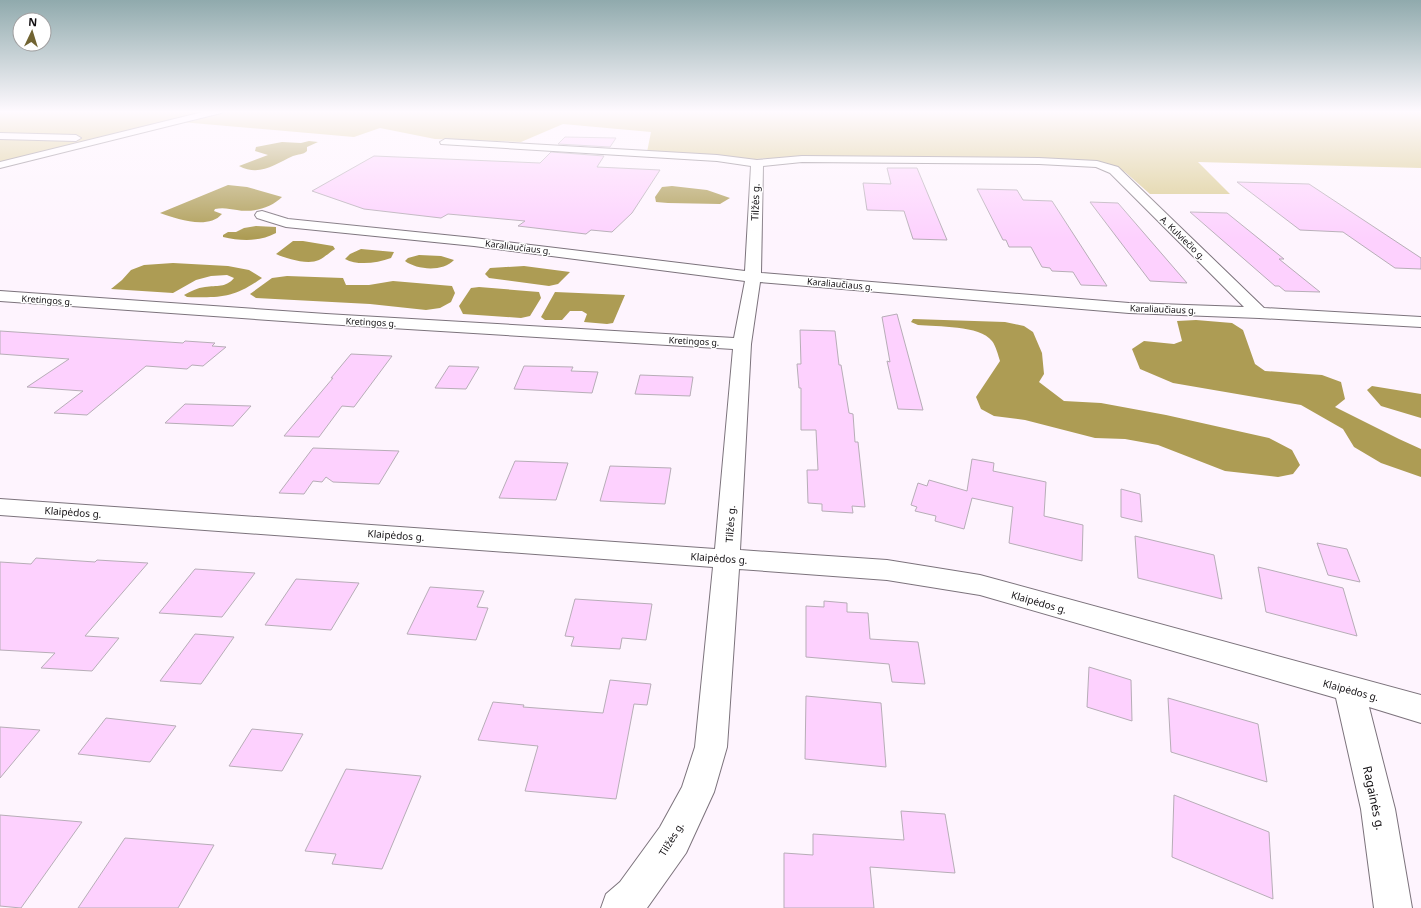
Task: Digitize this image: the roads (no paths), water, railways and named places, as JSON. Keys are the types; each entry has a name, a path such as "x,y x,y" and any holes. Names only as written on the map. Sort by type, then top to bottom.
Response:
{"street":[{"path":"0,165 44,153"},
{"path":"638,153 717,158 757,163"},
{"name":"A. Kulviečio g.","path":"757,163 802,159 1039,161 1097,164 1105,166 1114,170 1259,313"},
{"name":"Tilžės g.","path":"620,908 633,895 673,840 697,792 711,747 717,690 742,344 753,277 757,163"},
{"name":"Karaliaučiaus g.","path":"262,215 286,222 474,242 753,277 1129,308 1259,313 1421,322"},
{"name":"Kretingos g.","path":"0,296 326,319 742,344"},
{"name":"Klaipėdos g.","path":"0,507 887,570 980,585 1421,709"},
{"name":"Ragainės g.","path":"1349,690 1378,809 1393,908"}]}
